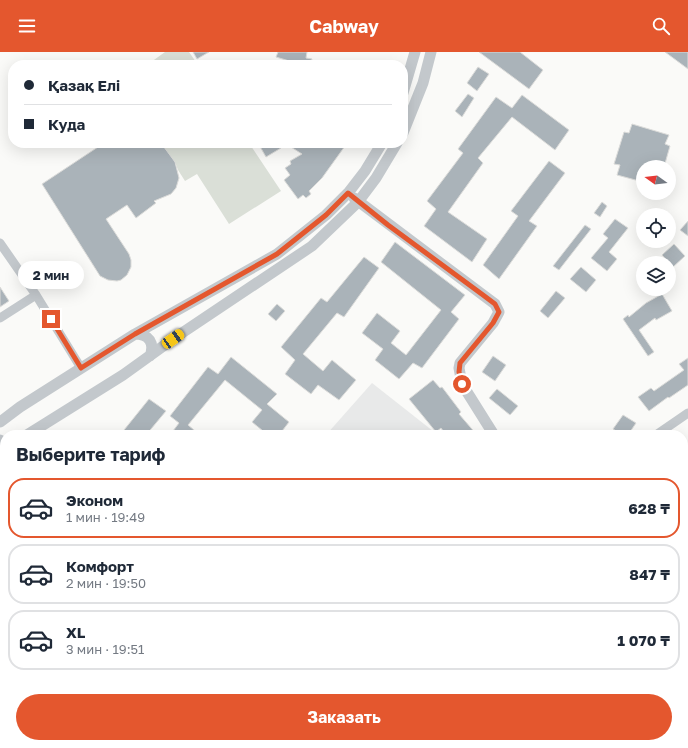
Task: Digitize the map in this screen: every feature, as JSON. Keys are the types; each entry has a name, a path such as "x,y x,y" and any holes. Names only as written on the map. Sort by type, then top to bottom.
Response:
{"street":[{"path":"408,76 415,52"},
{"path":"408,120 423,83 431,52"},
{"path":"0,422 20,407 135,334 277,254 326,215 348,193 365,171 379,148"},
{"path":"39,430 123,376 312,246 358,202 376,178 394,148"},
{"path":"348,193 495,304 499,312 493,323 460,363 459,372 462,384 491,430"},
{"path":"0,243 36,295 81,368"},
{"path":"0,318 36,295"},
{"path":"135,334 144,335 150,339 152,345 150,356"},
{"path":"663,430 688,413"}],"shaded area":[{"path":"165,52 189,52 195,60 154,60"},
{"path":"165,148 252,148 281,191 229,224 197,174 185,181 175,162"},
{"path":"372,383 432,430 330,430"}],"building":[{"path":"193,52 209,52 197,59"},
{"path":"278,52 307,52 306,58 312,59 286,60 276,57"},
{"path":"479,52 520,52 543,70 529,89"},
{"path":"665,52 688,52 688,69"},
{"path":"478,67 489,74 477,91 467,83"},
{"path":"468,94 474,98 462,117 455,111"},
{"path":"522,95 569,130 555,150 512,117 478,158 483,163 448,212 487,239 472,262 424,226 436,209 427,201 463,153 458,149 496,97 512,108"},
{"path":"632,124 669,135 665,144 670,146 666,160 636,160 636,180 617,175 620,165 614,164 624,132 629,133"},
{"path":"96,148 165,148 175,162 179,178 176,188 171,194 154,201 156,203 136,218 127,205 106,219 129,254 131,260 131,267 127,275 121,280 117,281 108,280 100,276 42,184"},
{"path":"261,148 281,148 266,157"},
{"path":"293,148 344,148 322,178 309,191 311,194 306,198 303,195 298,199 284,180 290,175 285,168 291,164 290,161 302,154"},
{"path":"549,161 565,173 529,221 537,226 499,279 483,265 518,216 511,211"},
{"path":"602,202 607,206 600,217 594,213"},
{"path":"615,219 628,228 609,252 617,259 607,271 591,258 608,238 603,234"},
{"path":"688,221 688,236 680,230"},
{"path":"585,225 591,229 559,270 553,266"},
{"path":"395,242 465,295 451,312 459,319 422,368 413,363 399,379 375,360 383,349 362,333 377,313 400,331 391,343 406,355 441,310 381,262"},
{"path":"676,246 685,256 676,264 676,256 662,255 670,248 676,248"},
{"path":"364,257 379,268 344,317 337,313 303,354 323,371 332,360 356,380 339,400 318,385 311,394 285,374 295,360 281,347 321,298 327,302"},
{"path":"581,267 596,280 586,292 570,279"},
{"path":"0,287 9,301 0,307"},
{"path":"556,291 565,298 548,318 540,311"},
{"path":"658,296 663,296 672,311 656,320 655,318 639,330 654,352 648,356 623,319 628,315 629,317 646,303"},
{"path":"277,304 285,311 276,321 268,314"},
{"path":"493,356 506,365 495,381 482,372"},
{"path":"231,357 277,394 267,404 289,422 283,430 262,430 252,422 262,410 225,380 188,425 194,430 174,430 179,423 170,416 208,367 218,374"},
{"path":"688,358 688,385 649,411 638,397 651,388 654,391 684,370 679,364"},
{"path":"433,380 440,388 442,387 461,412 459,414 473,430 442,430 441,428 434,430 409,399"},
{"path":"497,389 518,406 510,415 489,398"},
{"path":"149,399 166,411 150,430 124,430"},
{"path":"623,415 636,423 631,430 613,429"}],"route":[{"path":"51,319 81,368 135,334 277,254 326,215 348,193 388,225 465,280 495,304 499,312 493,323 460,363 459,377 462,384"}]}
